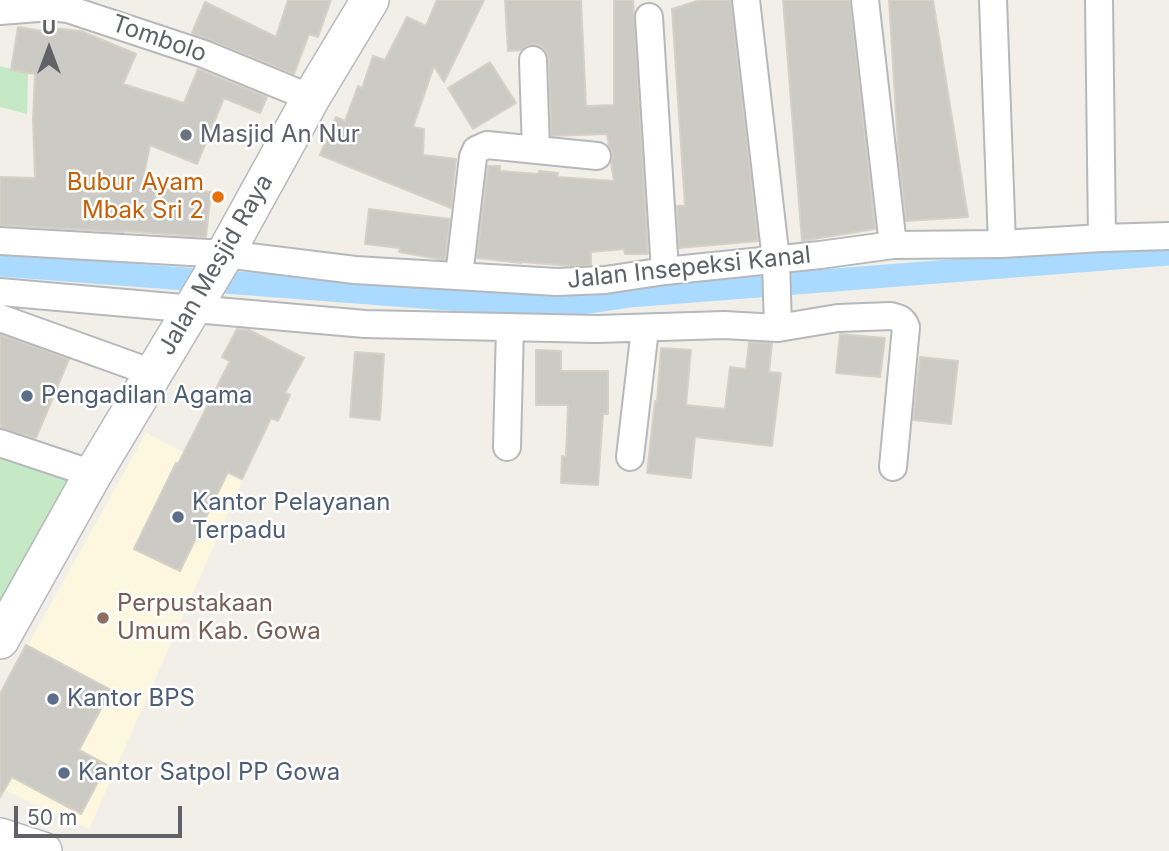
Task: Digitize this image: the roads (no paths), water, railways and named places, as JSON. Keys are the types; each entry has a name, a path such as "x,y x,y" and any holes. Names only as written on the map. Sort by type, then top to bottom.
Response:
{"street":[{"name":"Jalan Mesjid Raya","path":"0,640 93,474 223,258 311,99 370,0"},
{"path":"746,0 777,270 778,324"},
{"path":"865,0 893,245"},
{"path":"993,0 1002,243"},
{"path":"1099,0 1102,238"},
{"name":"Tombolo","path":"0,11 51,7 68,9 204,54 311,99"},
{"path":"649,17 665,271"},
{"path":"533,60 536,150"},
{"path":"459,276 476,150 487,145 597,156"},
{"name":"Jalan Insepeksi Kanal","path":"0,241 355,270 557,282 606,280 665,271 777,270 893,245 1169,236"},
{"path":"0,292 194,306 365,324 645,328 778,324 891,316 899,318 906,327 892,467"},
{"path":"0,318 153,373"},
{"path":"508,447 510,327"},
{"path":"630,457 645,328"},
{"path":"0,443 93,474"},
{"path":"0,837 43,851"}],"waterway":[{"path":"0,265 554,307 629,296 1169,254"}],"place":[{"name":"Masjid An Nur","path":"186,135"},
{"name":"Bubur Ayam Mbak Sri 2","path":"218,197"},
{"name":"Pengadilan Agama","path":"27,396"},
{"name":"Kantor Pelayanan Terpadu","path":"178,517"},
{"name":"Perpustakaan Umum Kab. Gowa","path":"103,618"},
{"name":"Kantor BPS","path":"53,699"},
{"name":"Kantor Satpol PP Gowa","path":"64,773"}]}
